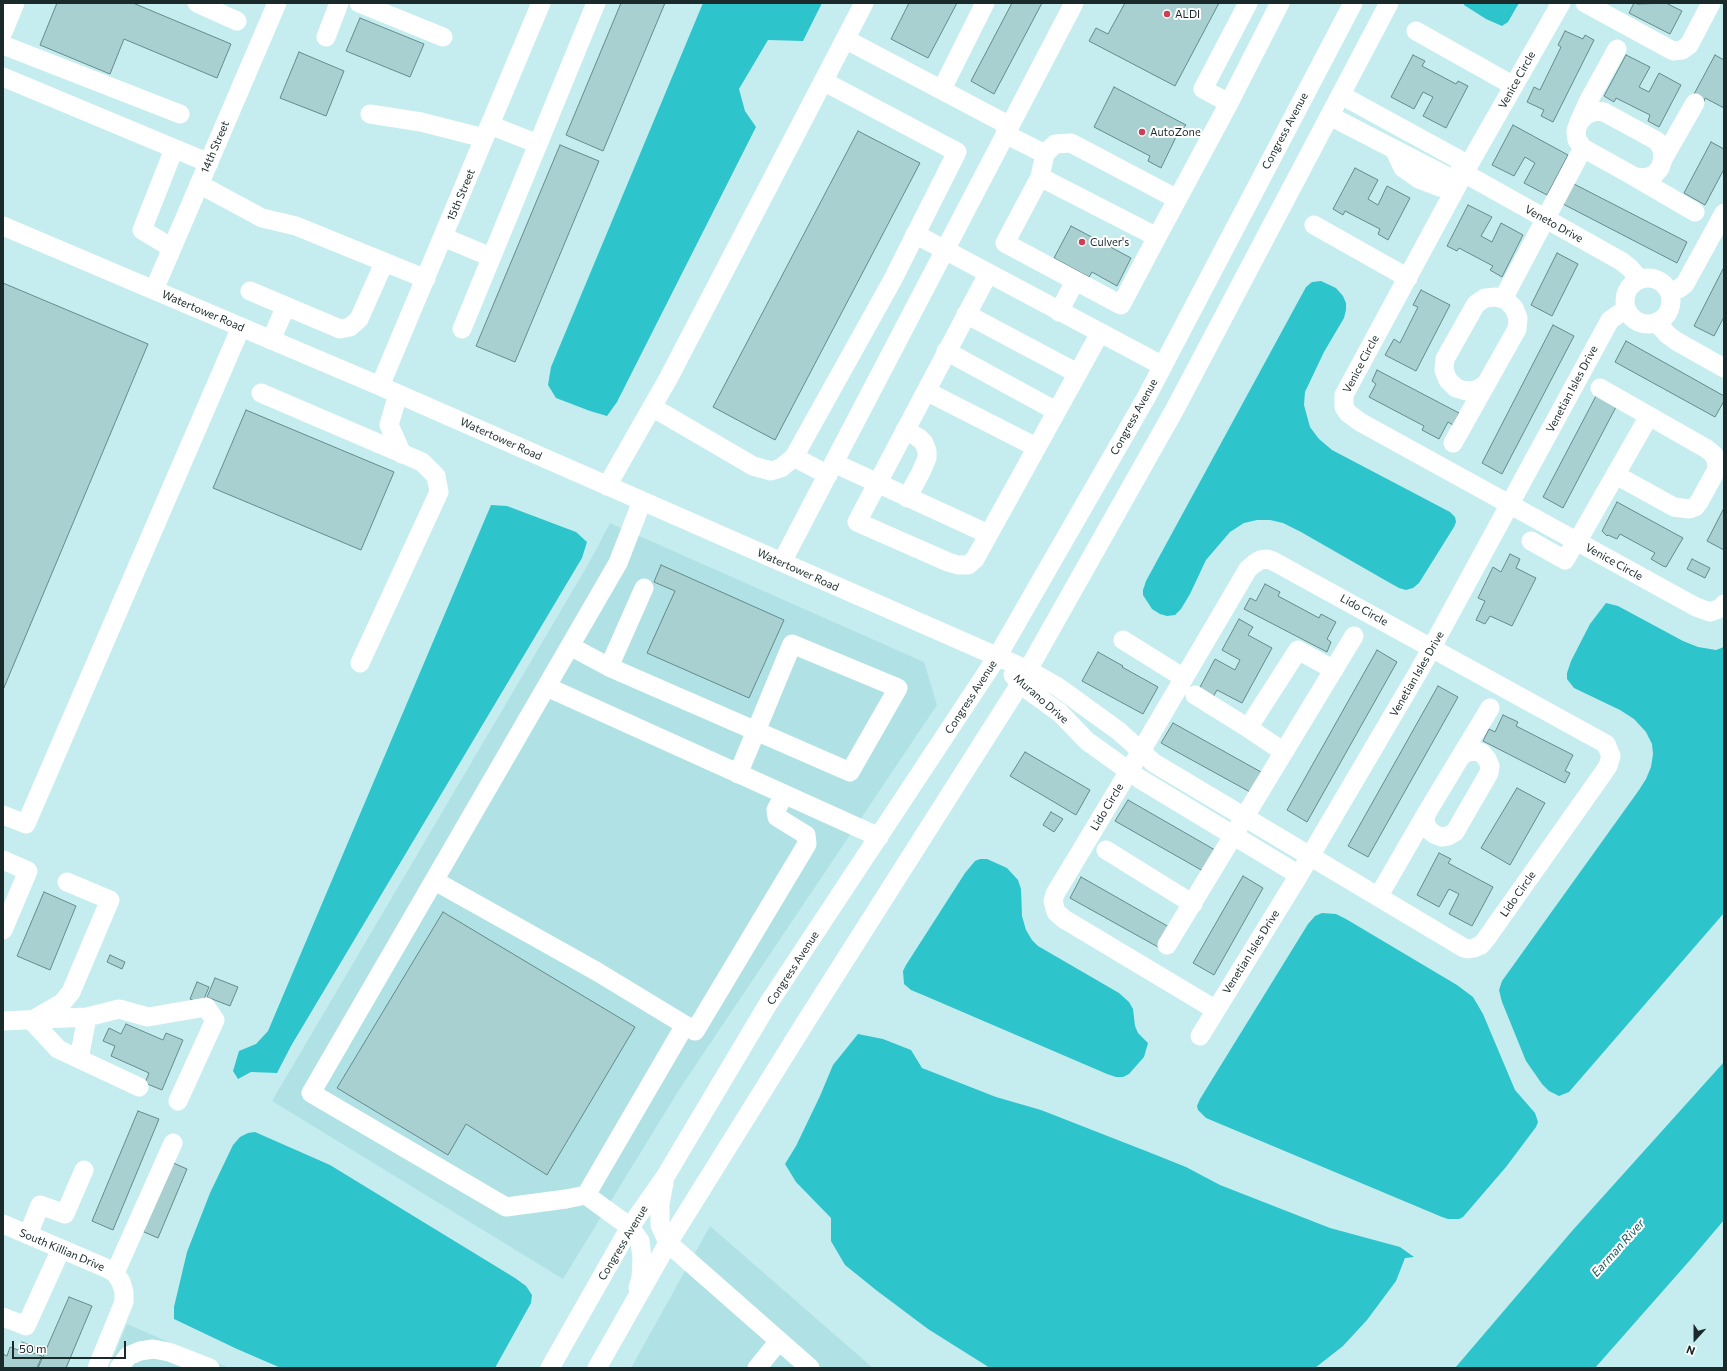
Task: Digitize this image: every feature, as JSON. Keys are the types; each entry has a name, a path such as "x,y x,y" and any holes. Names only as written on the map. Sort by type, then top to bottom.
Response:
{"street":[{"path":"3,32 15,3"},
{"path":"197,3 237,21"},
{"name":"14th Street","path":"154,290 277,3"},
{"path":"326,37 339,3"},
{"path":"359,3 443,37"},
{"name":"15th Street","path":"380,386 426,280 541,3"},
{"path":"462,329 596,3"},
{"path":"606,486 652,407 864,3"},
{"path":"942,89 984,3"},
{"path":"782,562 1074,3"},
{"path":"1229,103 1203,89 1248,3"},
{"path":"1177,199 1071,143 1055,144 1045,154 1040,177 1005,243 1121,305 1229,103 1280,3"},
{"name":"Congress Avenue","path":"550,1368 630,1227 665,1177 768,1004 997,657 1162,366 1352,3"},
{"path":"597,1368 668,1243 1024,677 1175,409 1389,3"},
{"name":"Venice Circle","path":"1561,3 1514,86 1458,176 1408,278 1344,395 1344,407 1348,413 1360,422 1704,611 1715,611 1724,604"},
{"path":"1585,3 1610,9 1665,48 1673,51 1682,50 1689,45 1708,10 1709,11 1714,8 1724,9"},
{"path":"1416,31 1514,86"},
{"path":"845,39 942,89 1045,154"},
{"path":"3,45 180,114"},
{"path":"1617,49 1589,100 1579,122 1576,131 1577,140 1583,148 1695,212"},
{"path":"3,77 209,163"},
{"path":"652,407 753,466 771,471 781,468 794,457 916,234 958,152 823,81"},
{"path":"1341,95 1458,159 1458,176 1440,187 1419,179 1403,168 1394,150"},
{"path":"1636,177 1645,178 1654,175 1660,168 1663,159 1695,103"},
{"path":"1579,122 1590,113 1595,111 1604,112 1657,141 1662,149 1663,159"},
{"path":"370,114 487,132 538,144"},
{"name":"Veneto Drive","path":"1330,116 1412,159 1458,176 1545,219 1621,262 1630,268 1640,279"},
{"path":"1412,159 1423,140"},
{"path":"1503,299 1583,148"},
{"path":"172,248 142,230 174,149"},
{"path":"1040,177 1157,237"},
{"path":"199,184 262,218 296,226 426,280"},
{"path":"1670,293 1685,284 1724,213"},
{"path":"1314,225 1408,278"},
{"name":"Watertower Road","path":"3,226 380,386 997,657"},
{"path":"916,234 944,251 1162,366"},
{"path":"443,237 491,257"},
{"path":"250,291 340,329 350,327 359,319 384,263"},
{"path":"988,274 857,522 958,565 968,565 975,560 1100,333"},
{"path":"1651,278 1661,282 1670,293 1670,310 1664,318 1657,323 1645,324 1635,320 1626,309 1624,303 1626,293 1632,284 1640,279 1651,278"},
{"path":"1059,312 1075,281"},
{"path":"1453,443 1517,329 1518,318 1514,308 1503,299 1496,297 1485,298 1476,304 1445,359 1444,370 1448,380 1456,388 1472,391 1477,390 1486,384"},
{"path":"271,340 286,306"},
{"name":"Venetian Isles Drive","path":"1200,1036 1310,857 1432,648 1610,320 1626,309"},
{"path":"966,314 1077,373"},
{"path":"1657,323 1676,341 1724,368"},
{"path":"3,815 26,824 241,327"},
{"path":"946,351 1056,411"},
{"path":"1600,388 1707,449 1714,455 1717,464 1716,471 1700,502 1695,507 1689,509 1674,507 1616,475"},
{"path":"926,391 1036,447"},
{"path":"260,394 422,462 436,476 439,492 360,663"},
{"path":"398,394 389,425 402,454"},
{"path":"1531,541 1565,560 1616,475 1649,416"},
{"path":"905,430 924,443 927,451 927,458 907,498"},
{"path":"794,457 877,484 988,534"},
{"path":"642,501 618,563 311,1093 506,1207 566,1199 586,1194 685,1025"},
{"name":"Lido Circle","path":"1216,1010 1064,920 1056,912 1053,901 1055,894 1248,569 1260,560 1267,559 1289,569 1599,740 1606,744 1609,749 1610,760 1600,778 1481,945 1468,949 1458,946 1310,857"},
{"path":"609,667 644,588"},
{"path":"1167,945 1354,636"},
{"path":"1123,640 1184,678"},
{"path":"570,646 609,667 756,731 850,772 898,688 792,644 756,731 738,774"},
{"path":"1248,728 1298,650 1334,670"},
{"name":"Murano Drive","path":"997,657 1024,677 1087,742 1129,771 1299,875"},
{"name":"Murano Drive","path":"1024,677 1058,687 1120,732 1154,763 1310,857"},
{"path":"547,687 879,837"},
{"path":"1195,695 1284,752"},
{"path":"1378,898 1426,814 1490,708"},
{"path":"1426,814 1425,822 1428,829 1434,834 1440,837 1448,836 1454,832 1489,773 1490,766 1482,753 1475,751 1467,752 1461,756"},
{"path":"435,881 596,971 695,1031 807,844 806,835 777,817 776,810 784,795"},
{"path":"1106,850 1193,904"},
{"path":"3,860 28,871 3,930"},
{"path":"32,1020 62,1003 71,992 110,900 67,882"},
{"path":"3,1021 87,1017 118,1009 148,1017 206,1007 215,1020 178,1101"},
{"path":"79,1059 87,1017"},
{"path":"32,1020 58,1049 140,1087"},
{"path":"115,1273 173,1143"},
{"path":"28,1235 40,1206 65,1214 84,1170"},
{"path":"665,1177 660,1204 660,1225 668,1243 810,1368"},
{"path":"586,1194 630,1227 640,1241 642,1258 641,1278 630,1310"},
{"name":"South Killian Drive","path":"3,1225 115,1273 123,1287 124,1302 97,1368"},
{"path":"3,1317 26,1326 61,1249"},
{"path":"757,1368 779,1341"},
{"path":"119,1368 128,1356 140,1351 153,1349 169,1352 210,1368"}],"shaded area":[{"path":"610,523 924,662 937,705 679,1090 563,1279 272,1101 590,561"},
{"path":"710,1226 873,1368 631,1368"},
{"path":"127,1324 229,1368 109,1368"}],"water":[{"path":"703,3 822,3 803,41 768,40 739,89 745,111 756,127 617,402 607,416 556,398 548,385 551,367"},
{"path":"1464,3 1519,3 1508,22 1502,26 1486,19 1464,5"},
{"path":"1321,281 1336,288 1343,296 1346,303 1346,310 1344,318 1324,352 1305,392 1304,405 1310,427 1319,439 1332,450 1450,512 1455,517 1456,522 1454,527 1419,583 1413,588 1406,590 1399,588 1283,523 1270,520 1257,520 1244,523 1230,532 1206,560 1181,609 1175,615 1167,616 1160,614 1152,609 1143,595 1146,581 1306,287 1312,282"},
{"path":"491,505 507,506 576,532 587,542 582,558 291,1046 277,1073 251,1072 238,1079 233,1071 239,1051 256,1044 268,1031"},
{"path":"1606,603 1618,606 1683,641 1698,647 1716,650 1724,647 1724,913 1569,1092 1559,1096 1549,1091 1542,1084 1526,1061 1502,1002 1499,990 1502,981 1639,790 1651,767 1653,754 1652,744 1646,732 1634,719 1620,710 1574,688 1567,679 1567,673 1571,661 1590,624"},
{"path":"987,859 1007,868 1018,880 1021,889 1022,916 1026,930 1038,946 1119,993 1129,1002 1133,1009 1135,1026 1138,1033 1148,1043 1144,1057 1129,1074 1123,1077 1116,1077 1107,1074 911,990 904,984 903,971 906,965 965,873 975,861"},
{"path":"1322,913 1336,914 1346,919 1457,985 1473,997 1483,1014 1515,1090 1535,1113 1538,1122 1536,1127 1506,1167 1463,1217 1459,1219 1448,1219 1442,1217 1206,1118 1198,1110 1197,1106 1200,1099 1308,924 1315,916"},
{"path":"858,1034 883,1039 911,1050 922,1068 996,1097 1041,1110 1151,1153 1186,1167 1220,1185 1330,1228 1400,1247 1414,1257 1405,1258 1396,1281 1367,1320 1343,1346 1315,1368 990,1368 928,1329 845,1265 831,1241 831,1218 796,1182 785,1164 796,1146 833,1065"},
{"name":"Earman River","path":"1724,1062 1724,1220 1691,1259 1595,1368 1455,1368 1572,1231"},
{"path":"255,1132 330,1165 526,1286 532,1295 531,1303 495,1368 281,1368 174,1319 174,1307 187,1252 210,1193 233,1145 240,1137 248,1133"}],"building":[{"path":"57,3 133,3 231,44 217,78 124,39 110,74 40,45"},
{"path":"621,3 665,3 603,151 566,135"},
{"path":"909,3 957,3 928,58 891,39"},
{"path":"1012,3 1042,3 994,94 971,81"},
{"path":"1125,3 1219,3 1175,86 1089,41 1096,28 1108,34"},
{"path":"1634,3 1666,3 1682,11 1670,34 1629,13"},
{"path":"360,18 424,44 410,77 346,51"},
{"path":"1565,31 1583,39 1585,35 1594,40 1553,122 1541,116 1544,110 1527,102 1534,87 1540,90 1561,47 1558,45"},
{"path":"299,52 344,71 326,116 280,98"},
{"path":"1413,55 1425,61 1422,66 1456,84 1458,81 1468,86 1446,128 1423,116 1433,97 1423,92 1414,109 1391,97"},
{"path":"1626,55 1650,67 1639,87 1649,92 1659,73 1681,85 1659,127 1648,121 1650,115 1616,98 1614,102 1604,96"},
{"path":"1715,55 1724,60 1724,108 1705,98 1704,102 1693,96"},
{"name":"AutoZone","path":"1114,87 1186,125 1176,137 1161,168 1148,161 1150,156 1094,127"},
{"path":"1513,125 1568,155 1547,195 1524,183 1535,163 1525,157 1514,176 1492,165"},
{"path":"858,131 920,163 775,440 713,407"},
{"path":"1711,142 1724,149 1724,169 1705,205 1684,193"},
{"path":"560,145 599,161 515,362 476,346"},
{"path":"1355,168 1378,180 1368,199 1378,205 1387,186 1410,198 1388,240 1378,234 1380,229 1345,211 1343,215 1333,209"},
{"path":"1574,184 1687,242 1677,263 1563,204"},
{"path":"1468,205 1492,217 1481,236 1492,242 1501,223 1523,235 1502,277 1490,270 1493,266 1459,248 1457,251 1447,246"},
{"name":"Culver's","path":"1071,226 1131,258 1117,286 1092,272 1089,277 1054,258"},
{"path":"1557,253 1578,264 1552,316 1531,305"},
{"path":"1724,267 1724,317 1714,336 1694,326"},
{"path":"3,283 148,344 3,690"},
{"path":"1421,290 1450,305 1416,371 1385,355 1394,339 1400,343 1418,307 1413,305"},
{"path":"1553,325 1574,336 1502,474 1482,463"},
{"path":"1626,341 1724,396 1724,401 1715,417 1615,362"},
{"path":"1377,370 1459,413 1453,425 1448,422 1439,439 1422,430 1424,426 1369,397 1376,384 1372,381"},
{"path":"1596,396 1616,407 1563,508 1543,497"},
{"path":"246,410 394,472 361,550 213,488"},
{"path":"1617,502 1683,538 1666,567 1651,559 1655,553 1620,534 1617,539 1608,535 1607,536 1602,531"},
{"path":"1724,508 1724,550 1707,541"},
{"path":"1510,554 1520,559 1516,568 1536,578 1512,626 1490,616 1485,624 1476,620 1485,601 1478,598 1493,567 1501,572"},
{"path":"1692,559 1710,568 1705,578 1687,569"},
{"path":"661,565 784,620 749,698 647,653 675,591 654,582"},
{"path":"1265,584 1280,592 1278,596 1319,618 1321,614 1336,622 1327,639 1331,642 1327,652 1244,609 1250,598 1256,601"},
{"path":"1239,619 1253,627 1248,635 1272,648 1242,703 1217,690 1213,697 1199,689 1215,659 1235,670 1240,660 1222,650"},
{"path":"1377,650 1397,662 1307,822 1287,810"},
{"path":"1098,652 1158,687 1143,714 1082,681"},
{"path":"1438,686 1458,697 1368,857 1348,846"},
{"path":"1503,715 1518,722 1516,726 1573,755 1565,771 1570,773 1565,783 1483,741 1489,729 1495,732"},
{"path":"1173,723 1261,772 1250,792 1161,743"},
{"path":"1025,752 1090,790 1076,815 1010,776"},
{"path":"1517,788 1545,803 1510,865 1481,848"},
{"path":"1128,800 1215,850 1203,871 1115,821"},
{"path":"1051,812 1063,819 1054,832 1043,825"},
{"path":"1439,853 1451,859 1448,863 1493,887 1472,926 1449,914 1459,894 1449,889 1439,907 1417,895"},
{"path":"1243,876 1263,888 1214,975 1193,963"},
{"path":"1081,877 1169,927 1158,947 1070,898"},
{"path":"44,892 76,906 50,970 17,956"},
{"path":"443,912 635,1027 547,1175 466,1124 448,1155 337,1088"},
{"path":"110,955 125,962 122,969 107,962"},
{"path":"215,978 238,987 230,1006 207,997"},
{"path":"197,982 209,987 202,1004 190,999"},
{"path":"126,1024 163,1040 166,1033 183,1040 162,1090 145,1083 149,1073 111,1056 115,1046 103,1041 109,1028 121,1034"},
{"path":"138,1111 159,1119 113,1230 92,1221"},
{"path":"171,1162 187,1169 158,1238 142,1231"},
{"path":"69,1297 92,1306 66,1368 38,1368"},
{"path":"22,1342 35,1347 33,1353 42,1356 37,1368 3,1368 3,1354 7,1356 10,1347 18,1350"}],"place":[{"name":"ALDI","path":"1167,14"},
{"name":"AutoZone","path":"1142,132"},
{"name":"Culver's","path":"1082,242"}]}
